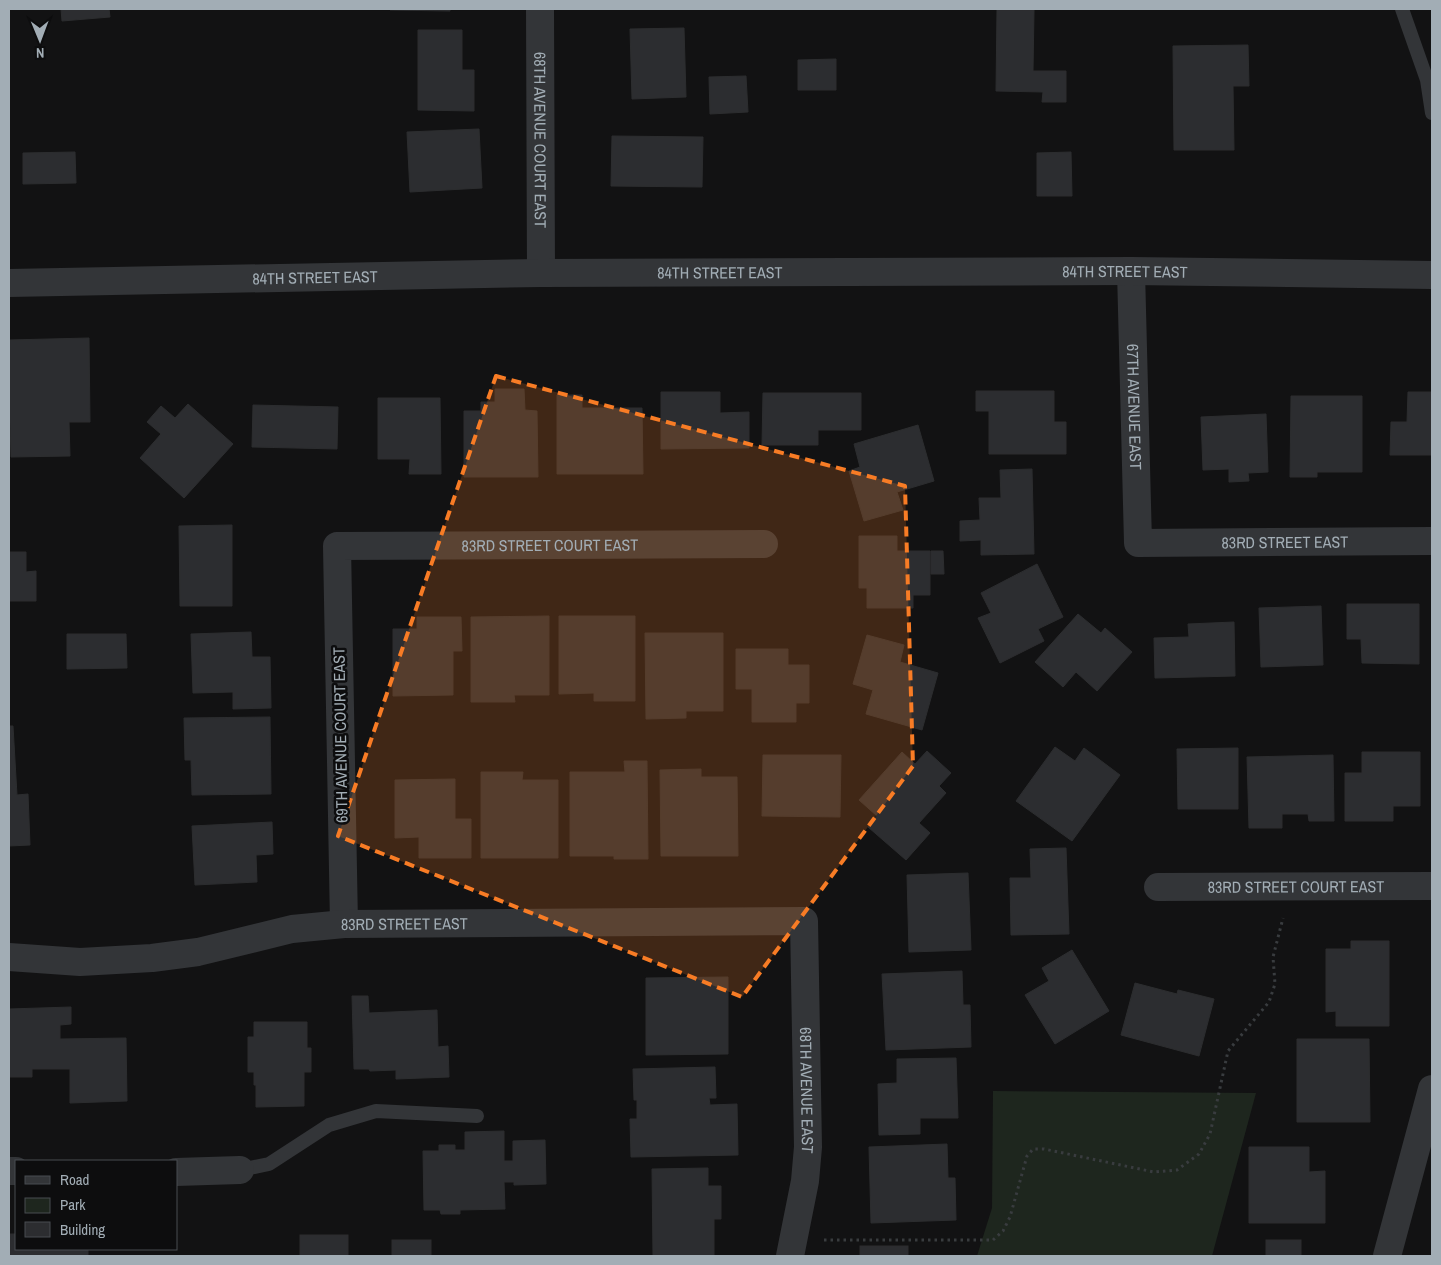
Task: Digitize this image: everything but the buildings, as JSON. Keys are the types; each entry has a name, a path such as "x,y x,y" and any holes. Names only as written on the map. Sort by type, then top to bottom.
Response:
{"street":[{"name":"68TH AVENUE COURT EAST","path":"540,9 541,273"},
{"name":"84TH STREET EAST","path":"9,283 541,273 1131,271 1432,275"},
{"name":"67TH AVENUE EAST","path":"1131,271 1138,543"},
{"name":"83RD STREET EAST","path":"1138,543 1432,541"},
{"name":"83RD STREET COURT EAST","path":"337,546 764,544"},
{"name":"69TH AVENUE COURT EAST","path":"337,546 344,924"},
{"name":"83RD STREET COURT EAST","path":"1158,887 1432,886"},
{"name":"83RD STREET EAST","path":"9,957 80,962 152,958 198,952 292,928 344,924 804,921"},
{"name":"68TH AVENUE EAST","path":"790,1256 805,1181 808,1147 804,921"},
{"path":"1387,1256 1432,1089"},
{"path":"178,1172 240,1170"}],"lane":[{"path":"1402,9 1427,80 1432,113"},
{"path":"240,1170 269,1164 329,1125 376,1111 477,1116"}],"path":[{"path":"824,1240 993,1240 1002,1231 1010,1217 1027,1156 1033,1149 1044,1149 1154,1172 1177,1170 1199,1154 1210,1134 1228,1052 1269,1002 1274,984 1273,957 1283,918"}],"highlighted area":[{"path":"496,376 905,486 913,766 742,997 338,836"}],"green space":[{"path":"993,1091 1256,1093 1212,1256 977,1256 992,1208"}]}
